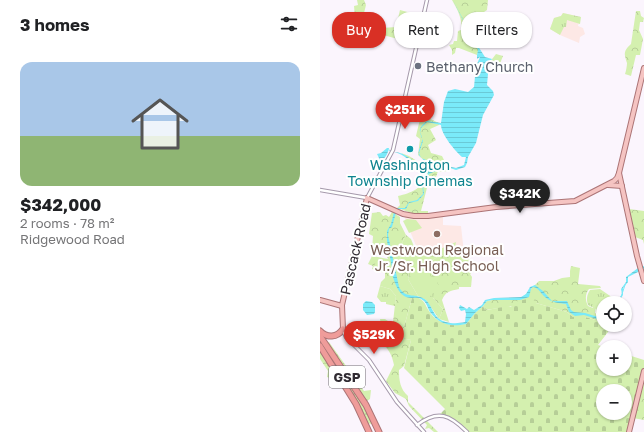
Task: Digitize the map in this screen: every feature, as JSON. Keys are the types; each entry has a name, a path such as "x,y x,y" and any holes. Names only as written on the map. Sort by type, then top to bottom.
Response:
{"highway":[{"path":"320,331 325,335 332,336 340,333 342,329"},
{"name":"GSP","path":"320,336 364,401 379,432"},
{"name":"GSP","path":"320,346 354,400 368,432"}],"main road":[{"path":"367,198 395,211 414,216 428,216 496,207 580,200 616,179 619,174 644,68"},
{"path":"619,174 644,281"},
{"path":"604,186 622,186"},
{"name":"Pascack Road","path":"342,329 342,306 362,214 367,198"},
{"path":"320,300 342,306"},
{"path":"629,432 644,371"}],"street":[{"name":"Pascack Road","path":"367,198 393,150 427,0"},
{"path":"320,190 367,198"},
{"path":"342,329 345,335 369,360 397,402 424,432"},
{"path":"417,425 430,417 444,416 454,420 467,432"}],"shaded area":[{"path":"563,13 580,17 578,26 583,28 585,34 580,37 579,43 550,29 554,18 561,16"},
{"name":"Westwood Regional Jr./Sr. High School","path":"403,214 414,216 443,214 443,225 461,226 464,253 439,250 440,253 434,256 427,256 419,253"}],"green space":[{"path":"357,0 364,0 366,5 364,12 354,12 354,6 358,5"},
{"path":"452,0 488,0 487,10 484,12 461,12 461,22"},
{"path":"636,11 640,11 641,16 644,18 643,22 640,22 639,30 643,39 640,55 636,55 631,76 625,74 627,63 625,54 626,49 631,44"},
{"path":"563,13 581,17 580,24 567,20 566,27 564,27 560,35 550,29 554,18 561,16"},
{"path":"394,27 394,38 386,36 386,28"},
{"path":"461,30 461,48 479,48 477,55 456,48 455,53 452,55 451,48 453,48 454,41 457,41 458,31"},
{"path":"496,54 503,56 499,66 489,63"},
{"path":"428,118 439,123 439,125 430,129 436,140 428,145 431,153 442,156 446,164 449,166 445,172 438,171 435,180 429,180 421,211 428,211 428,213 415,214 397,208 400,205 398,196 419,187 426,175 424,169 420,168 401,153 425,166 425,161 418,155 420,139 416,136 420,119 428,120"},
{"path":"629,209 644,211 644,244 643,240 635,237"},
{"path":"380,212 383,216 386,215 389,217 392,212 400,217 400,223 406,235 399,255 409,274 408,279 418,296 412,298 401,338 411,340 404,366 399,370 400,384 408,396 408,402 438,432 434,432 429,428 425,429 427,425 409,406 406,399 395,393 386,381 394,365 390,353 382,344 371,336 381,325 380,319 385,319 391,323 393,322 396,296 390,289 380,286 381,282 385,278 385,273 372,269 373,266 368,264 372,256 388,259 386,254 372,250 373,236 369,234 372,213"},
{"path":"407,219 416,220 422,228 409,233 403,221"},
{"path":"406,235 411,239 417,254 424,251 427,256 433,254 435,256 440,253 438,250 456,242 454,253 452,253 452,255 439,256 431,261 431,266 439,287 433,298 443,309 439,319 426,300 418,296 408,279 409,274 399,255"},
{"path":"411,243 419,261 409,265 402,247"},
{"path":"451,246 454,246 454,252 451,252 451,254 440,255 440,249 450,248"},
{"path":"452,253 464,253 471,261 475,270 470,274 472,277 471,287 459,287 459,289 447,293 442,300 449,322 439,319 443,309 433,298 431,261 439,256 452,255"},
{"path":"377,257 386,261 384,270 374,268"},
{"path":"426,264 431,277 429,278 439,286 428,299 413,284 409,271"},
{"path":"571,266 580,268 578,284 600,286 601,288 589,289 586,295 588,306 593,308 594,305 596,306 596,320 585,317 573,317 567,312 536,303 485,310 483,306 487,301 492,300 520,300 539,281 554,281 570,277"},
{"path":"380,286 390,289 396,296 395,306 386,304 386,302 381,302 377,297"},
{"path":"600,289 610,296 596,296 596,309 588,305 587,301 590,290"},
{"path":"417,297 423,302 433,316 446,324 466,324 483,306 485,310 508,306 511,307 514,302 532,298 536,303 567,312 573,317 585,317 596,320 596,332 608,332 602,340 596,340 596,376 632,376 632,356 644,360 644,371 632,420 632,384 596,384 596,420 632,420 629,432 467,432 457,422 439,415 445,409 404,368 411,340 401,338 412,298"},
{"path":"320,339 364,404 372,423 371,424 367,423 324,351 320,343"},
{"path":"329,342 364,391 371,390 370,399 367,401 327,343"},
{"path":"320,351 336,376 335,380 327,377 328,371 320,359"},
{"path":"644,371 644,420 633,418"}],"water":[{"path":"477,48 479,48 485,57 492,59 489,63 487,85 493,91 494,95 483,115 476,143 468,157 465,167 456,170 447,167 443,170 438,170 429,174 423,186 424,194 418,201 409,203 406,209 397,209 392,227 389,229 388,235 399,287 408,295 419,296 426,300 438,318 451,323 465,322 465,310 461,311 459,308 460,305 467,309 469,307 474,310 482,305 485,300 494,298 521,297 526,294 530,287 535,285 552,301 533,287 529,297 520,300 487,301 466,324 451,325 438,320 430,312 422,299 408,298 404,296 398,289 391,271 392,268 387,241 387,231 391,224 394,212 396,208 405,208 409,202 417,200 423,194 422,183 425,181 425,177 428,173 426,169 394,152 398,152 406,156 424,167 425,161 422,158 426,160 426,167 429,172 447,166 456,168 464,165 466,157 462,157 452,147 443,133 441,125 427,122 421,128 427,121 441,123 444,102 448,91 455,89 468,92 474,87 476,66 480,57 477,59"},
{"path":"389,148 386,156 380,160 377,154 381,153"},
{"path":"644,266 644,269 628,277 628,282 623,288 623,295 621,296 622,294 621,289 626,282 626,277 638,268"},
{"path":"366,301 372,302 375,305 374,314 367,315 363,310 363,304"},
{"path":"553,301 567,301 571,310 574,312 596,316 596,319 584,315 575,316 569,312 566,304"}],"waterway":[{"path":"621,296 625,285"}],"place":[{"name":"Bethany Church","path":"418,66"},
{"name":"Washington Township Cinemas","path":"410,149"},
{"name":"Westwood Regional Jr./Sr. High School","path":"437,234"}]}
